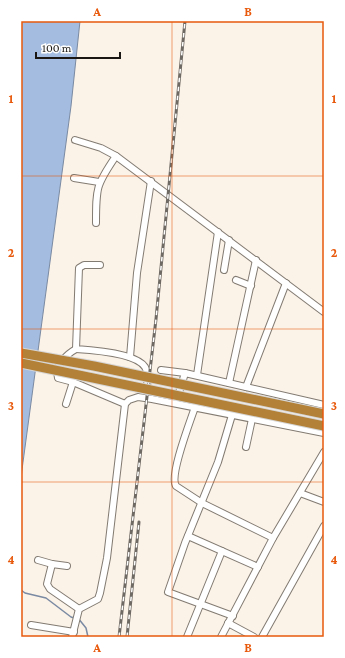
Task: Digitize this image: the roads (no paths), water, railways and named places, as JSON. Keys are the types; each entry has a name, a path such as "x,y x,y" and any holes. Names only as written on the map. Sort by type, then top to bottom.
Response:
{"highway":[{"path":"21,353 94,366 324,414"},
{"path":"21,363 324,426"}],"street":[{"path":"75,140 101,148 116,156 230,240 324,312"},
{"path":"96,223 96,192 99,182 116,156"},
{"path":"74,178 99,182"},
{"path":"130,357 137,273 151,181"},
{"path":"197,376 218,232"},
{"path":"224,270 230,240"},
{"path":"229,383 256,260"},
{"path":"76,349 79,268 84,265 100,265"},
{"path":"236,280 251,286"},
{"path":"246,387 286,283"},
{"path":"125,404 73,382 58,378 57,373 66,356 76,349 130,357 142,364 146,370 147,398"},
{"path":"161,370 185,373 324,405"},
{"path":"175,404 185,373"},
{"path":"66,404 73,382"},
{"path":"31,625 73,635 78,612 98,599 107,558 125,404 128,400 133,398 147,398 324,433"},
{"path":"195,407 173,478 176,486 202,503 273,538"},
{"path":"232,415 218,462 188,536 168,592 233,616"},
{"path":"246,447 252,419"},
{"path":"221,637 273,538 324,452"},
{"path":"300,493 324,502"},
{"path":"262,637 324,526"},
{"path":"188,536 258,567"},
{"path":"187,637 222,551"},
{"path":"38,560 67,566"},
{"path":"52,564 47,580 48,587 78,612"},
{"path":"228,623 254,637"}],"water":[{"path":"21,21 80,21 71,106 21,477"}],"waterway":[{"path":"21,590 25,593 46,598 74,618"},
{"path":"78,618 86,628 88,637"}],"railway":[{"path":"119,637 156,319 185,21"},
{"path":"127,637 139,522"}]}
